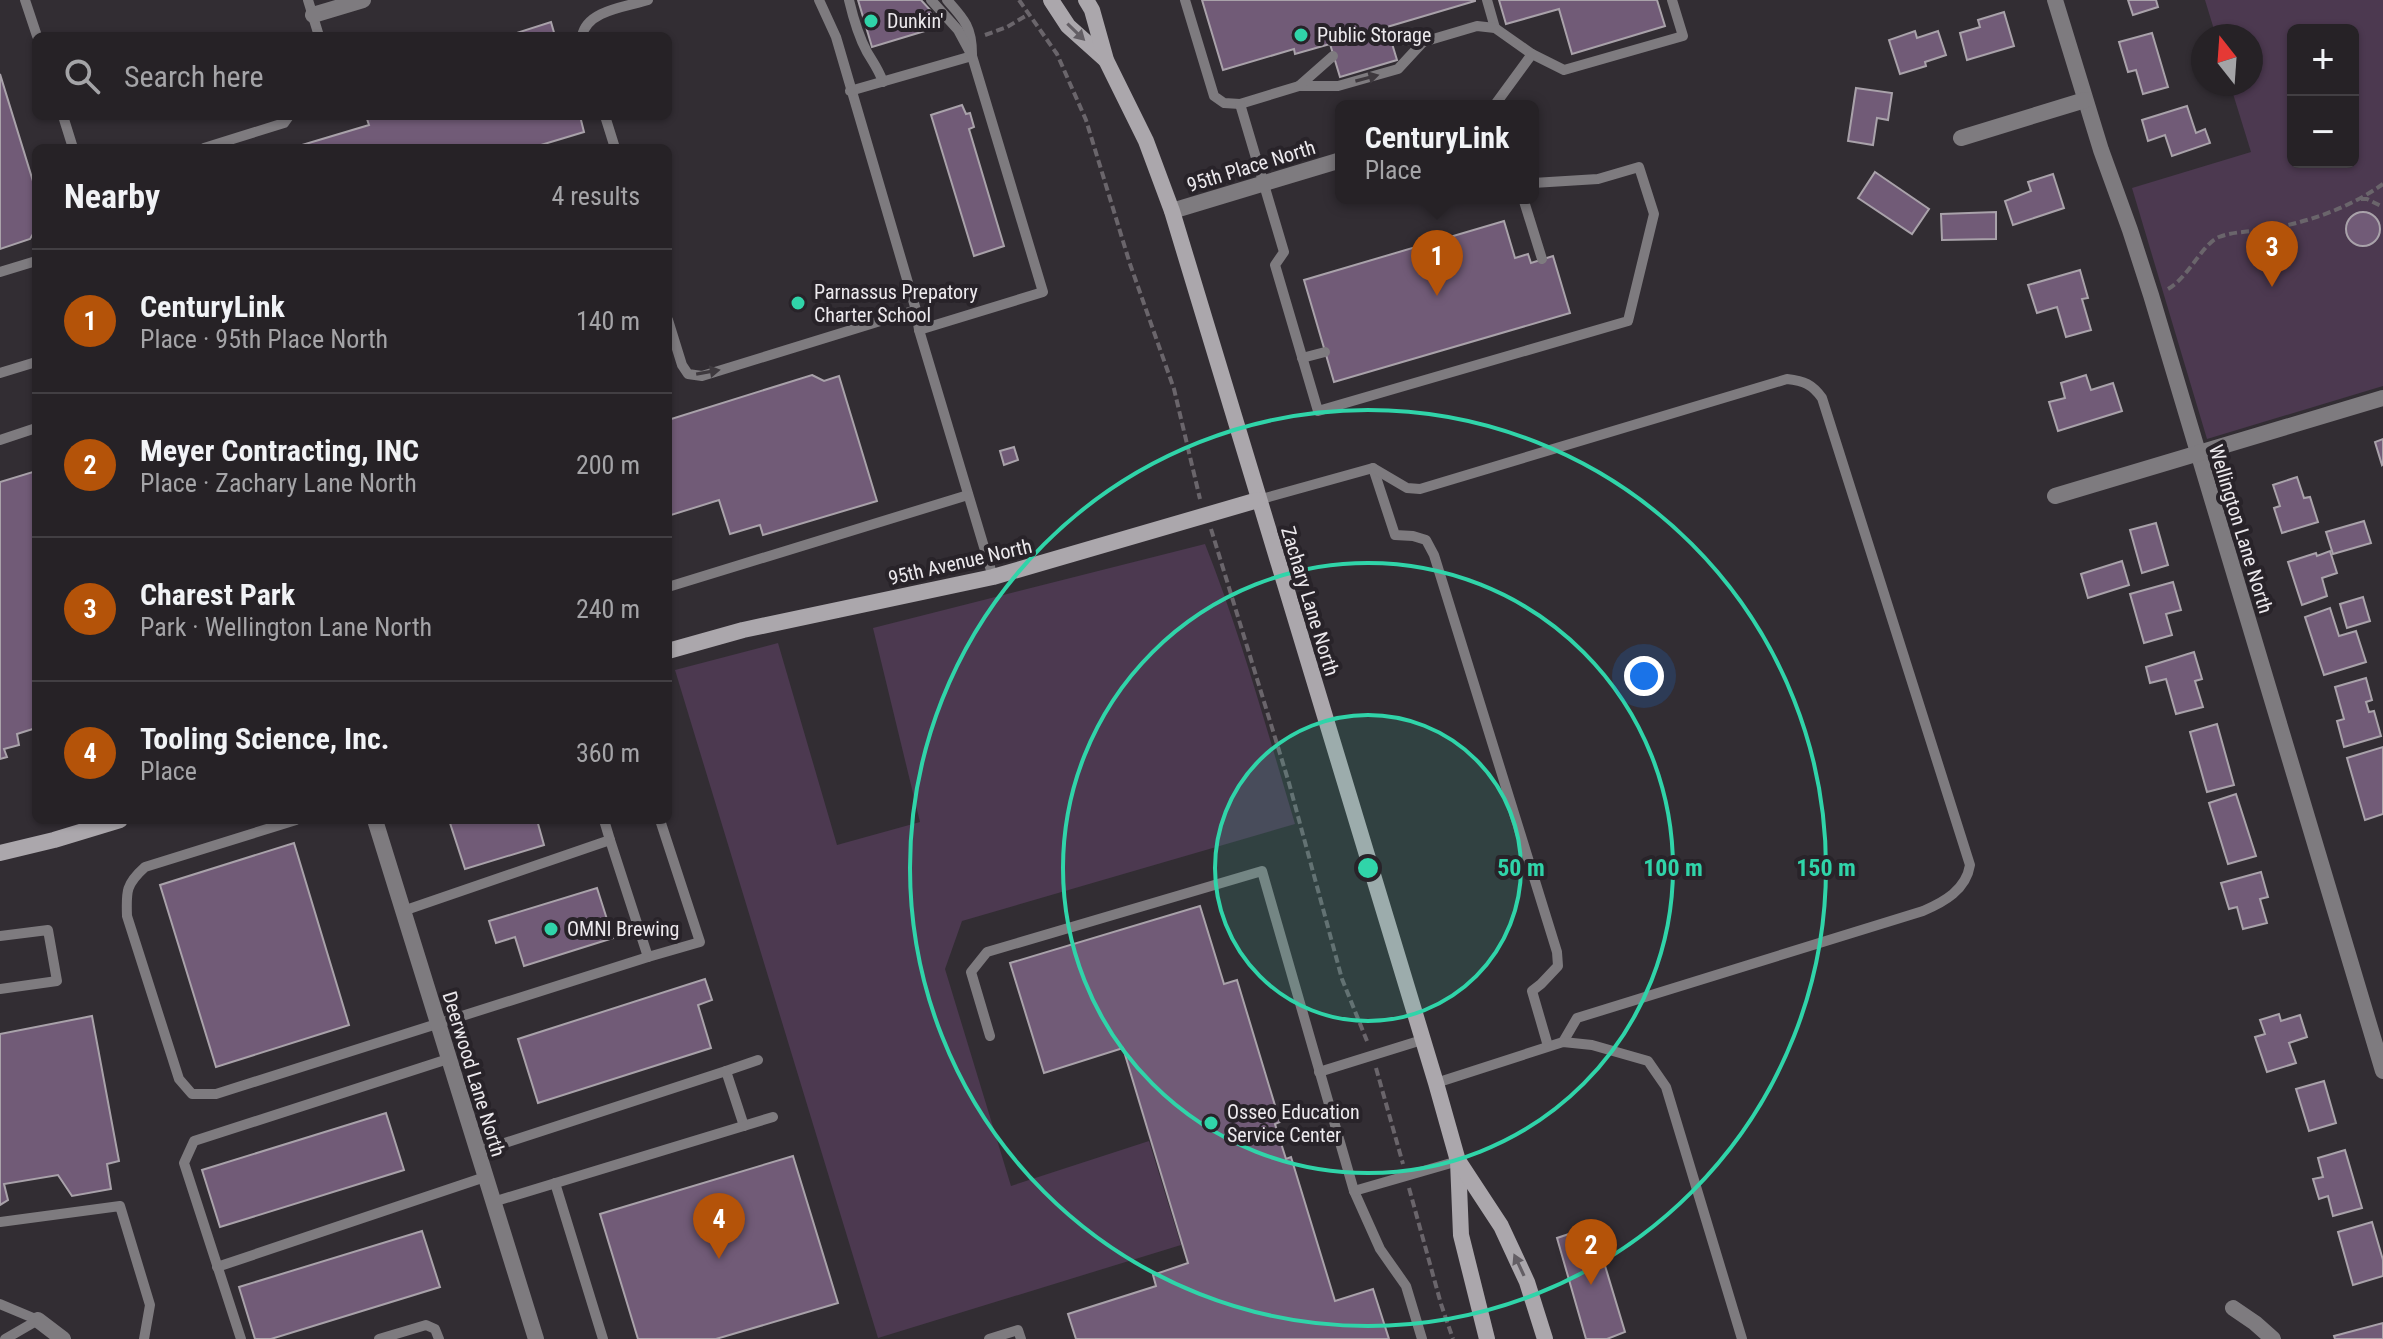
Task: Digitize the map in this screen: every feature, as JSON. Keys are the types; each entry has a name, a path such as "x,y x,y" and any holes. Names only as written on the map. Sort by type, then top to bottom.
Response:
{"main road":[{"name":"Zachary Lane North","path":"1051,0 1068,26 1106,60"},
{"name":"Zachary Lane North","path":"1086,0 1092,10 1106,60 1146,141 1172,211 1436,1083 1458,1161 1461,1235 1487,1339"},
{"name":"95th Avenue North","path":"672,650 743,630 993,577 1258,500"},
{"path":"0,853 107,824"},
{"name":"Zachary Lane North","path":"1458,1161 1501,1226 1527,1282 1545,1339"}],"street":[{"path":"311,8 363,0"},
{"name":"Wellington Lane North","path":"2055,0 2085,100 2151,295 2383,1071"},
{"path":"1961,138 2085,100"},
{"name":"95th Place North","path":"1172,211 1335,162"},
{"path":"2055,496 2383,398"},
{"name":"Deerwood Lane North","path":"376,824 534,1338"},
{"path":"2233,1308 2273,1339"},
{"path":"38,1320 63,1339"}],"lane":[{"path":"25,0 36,32"},
{"path":"583,32 586,24 595,17 648,0"},
{"path":"819,0 836,37 993,577"},
{"path":"849,0 861,38 883,82"},
{"path":"919,330 1043,292 972,56 958,30 931,0"},
{"path":"947,0 968,24 972,56"},
{"path":"1185,0 1214,96 1224,103 1240,104 1299,86 1338,86 1398,69 1423,42"},
{"path":"1487,0 1495,28"},
{"path":"1391,39 1423,42 1477,26 1495,28 1532,54 1564,70 1683,36 1672,0"},
{"path":"311,8 318,32"},
{"path":"1498,100 1532,54"},
{"path":"850,91 972,56"},
{"path":"1299,86 1333,56"},
{"path":"1240,104 1284,252 1275,265 1318,411 1628,321 1654,214 1639,167 1598,179 1539,183"},
{"path":"64,120 72,144"},
{"path":"217,144 286,120"},
{"path":"606,120 614,144"},
{"path":"1525,204 1542,259"},
{"path":"0,272 32,262"},
{"path":"672,333 688,374 702,376 916,310"},
{"path":"1302,358 1325,352"},
{"path":"0,373 32,363"},
{"path":"1258,500 1373,468 1407,488 1420,489 1787,379 1806,382 1822,398 1970,865 1968,876 1945,902 1923,911 1577,1018 1563,1042"},
{"path":"0,440 32,429"},
{"path":"1373,468 1395,535 1426,540 1434,555 1557,952 1558,966 1532,991 1548,1046"},
{"path":"672,586 968,495"},
{"path":"283,824 145,867 132,879 126,893 127,916 179,1079 192,1094 216,1094 700,942 661,824"},
{"path":"605,824 648,957"},
{"path":"403,911 610,840"},
{"path":"990,1036 971,972 987,952 1262,871 1354,1191 1380,1249 1406,1286 1422,1339"},
{"path":"0,936 48,930 57,981 0,989"},
{"path":"1319,1072 1422,1040"},
{"path":"1436,1083 1563,1042 1592,1045 1648,1061 1666,1087 1742,1339"},
{"path":"241,1339 184,1163 194,1141 448,1059"},
{"path":"477,1152 758,1060"},
{"path":"726,1071 744,1126"},
{"path":"493,1202 773,1117"},
{"path":"1354,1191 1458,1161"},
{"path":"217,1267 485,1177"},
{"path":"555,1183 603,1339"},
{"path":"0,1222 120,1206 150,1305 144,1339"},
{"path":"0,1304 38,1320"},
{"path":"5,1339 38,1320"},
{"path":"379,1339 426,1325 435,1329 439,1339"},
{"path":"989,1339 1018,1330 1021,1339"}],"path":[{"path":"1019,0 1057,54 1081,107 1130,264 1174,389 1200,499"},
{"path":"2151,295 2177,284 2215,238 2296,223 2358,200 2383,184"},
{"path":"2358,200 2367,199 2383,207"},
{"path":"1212,533 1289,783 1342,979 1367,1039"},
{"path":"1376,1069 1401,1159"},
{"path":"1412,1196 1453,1339"}],"shaded area":[{"path":"2205,0 2383,0 2383,386 2207,439 2132,188 2251,152 2234,96 2263,96 2263,24 2212,24"},
{"path":"1205,544 1242,648 1295,824 962,921 945,969 1011,1186 1149,1141 1181,1245 878,1338 675,670 778,643 837,845 920,822 873,628"}],"building":[{"path":"858,0 921,0 933,13 938,27 872,47"},
{"name":"Public Storage","path":"1202,0 1475,1 1387,27 1397,60 1340,77 1330,44 1295,54 1294,49 1223,70"},
{"path":"1499,0 1657,0 1665,26 1572,54 1559,9 1506,24"},
{"path":"2128,0 2156,0 2158,7 2133,15"},
{"path":"2004,12 2014,46 1967,60 1960,33 1980,27 1978,20"},
{"path":"551,22 554,32 520,32"},
{"path":"1915,31 1917,38 1938,31 1946,55 1925,62 1926,66 1900,74 1889,40"},
{"path":"2152,33 2168,87 2143,94 2136,70 2128,72 2119,42"},
{"path":"0,74 32,178 32,236 0,249"},
{"path":"1856,88 1892,93 1888,120 1877,118 1873,145 1848,141"},
{"path":"962,105 966,114 970,113 974,127 969,129 1004,246 974,256 931,115"},
{"path":"2187,106 2196,133 2205,129 2210,143 2172,156 2165,135 2148,141 2142,120"},
{"path":"367,120 581,120 584,132 544,144 305,144 369,125"},
{"path":"1875,172 1929,209 1912,234 1858,198"},
{"path":"2053,174 2064,208 2013,225 2005,201 2031,191 2028,182"},
{"path":"1996,212 1996,239 1942,240 1941,214"},
{"path":"2363,212 2375,217 2380,229 2375,241 2363,246 2351,241 2346,229 2351,217"},
{"path":"1504,221 1515,258 1528,254 1531,263 1553,256 1570,313 1334,382 1304,280"},
{"path":"2080,270 2088,298 2082,299 2091,330 2066,337 2057,307 2037,313 2028,285"},
{"name":"Parnassus Prepatory Charter School","path":"812,375 824,381 839,376 877,501 763,535 760,525 730,534 719,500 672,515 672,419"},
{"path":"2086,375 2091,390 2113,383 2122,411 2058,431 2049,402 2065,398 2061,383"},
{"path":"2383,439 2383,464 2382,465 2375,442"},
{"path":"1014,447 1018,460 1004,465 1000,451"},
{"path":"32,472 32,729 17,734 19,745 4,749 7,757 0,759 0,482"},
{"path":"2297,477 2304,498 2310,497 2318,522 2282,533 2274,508 2280,506 2273,485"},
{"path":"2364,521 2371,543 2333,554 2326,532"},
{"path":"2156,523 2168,565 2142,573 2130,530"},
{"path":"2330,551 2337,573 2322,578 2327,596 2302,605 2288,562"},
{"path":"2122,561 2129,585 2088,598 2081,574"},
{"path":"2173,582 2181,610 2166,614 2172,635 2144,643 2130,594"},
{"path":"2363,597 2370,621 2347,628 2340,604"},
{"path":"2330,608 2339,636 2356,631 2366,662 2324,675 2305,617"},
{"path":"2194,652 2202,679 2195,681 2203,707 2176,714 2166,679 2150,683 2146,667"},
{"path":"2366,678 2372,700 2366,702 2369,712 2374,711 2381,736 2344,747 2337,721 2344,719 2335,687"},
{"path":"2217,724 2234,785 2207,792 2190,732"},
{"path":"2383,747 2383,814 2365,820 2347,758"},
{"path":"2236,794 2256,856 2228,864 2209,803"},
{"path":"450,824 538,824 544,845 465,869"},
{"path":"294,843 349,1025 216,1067 160,885"},
{"path":"2261,872 2268,897 2260,899 2267,923 2243,929 2237,907 2229,909 2221,883"},
{"name":"OMNI Brewing","path":"597,888 613,938 524,966 515,937 496,943 489,921"},
{"name":"Osseo Education Service Center","path":"1200,906 1224,984 1237,980 1280,1122 1275,1124 1286,1159 1291,1157 1335,1301 1373,1289 1389,1339 1076,1339 1068,1314 1156,1286 1153,1275 1188,1263 1123,1048 1044,1073 1010,963"},
{"path":"705,979 712,1000 698,1005 711,1048 538,1103 518,1039"},
{"path":"2279,1014 2281,1021 2300,1015 2307,1037 2289,1043 2296,1063 2267,1072 2255,1037 2265,1034 2260,1020"},
{"path":"92,1016 119,1161 107,1164 111,1189 72,1196 58,1175 4,1184 8,1200 0,1205 0,1034"},
{"path":"2324,1081 2336,1123 2309,1131 2296,1089"},
{"path":"386,1113 404,1170 220,1227 202,1170"},
{"path":"2345,1150 2362,1208 2333,1216 2328,1196 2319,1199 2313,1179 2323,1177 2318,1158"},
{"path":"793,1156 838,1303 716,1339 638,1339 600,1214"},
{"path":"2372,1222 2383,1260 2383,1276 2353,1285 2338,1232"},
{"path":"1593,1226 1625,1332 1607,1339 1586,1339 1557,1238"},
{"path":"422,1231 440,1287 271,1339 255,1339 239,1287"},
{"path":"2383,1323 2383,1339 2335,1339 2334,1336"}],"place":[{"name":"Dunkin'","path":"871,21"},
{"name":"Public Storage","path":"1301,35"},
{"name":"Charest Park","path":"2272,287"},
{"name":"CenturyLink","path":"1437,296"},
{"name":"Parnassus Prepatory Charter School","path":"798,303"},
{"name":"OMNI Brewing","path":"551,929"},
{"name":"Osseo Education Service Center","path":"1211,1123"},
{"name":"Tooling Science, Inc.","path":"719,1259"},
{"name":"Meyer Contracting, INC","path":"1591,1285"}]}
